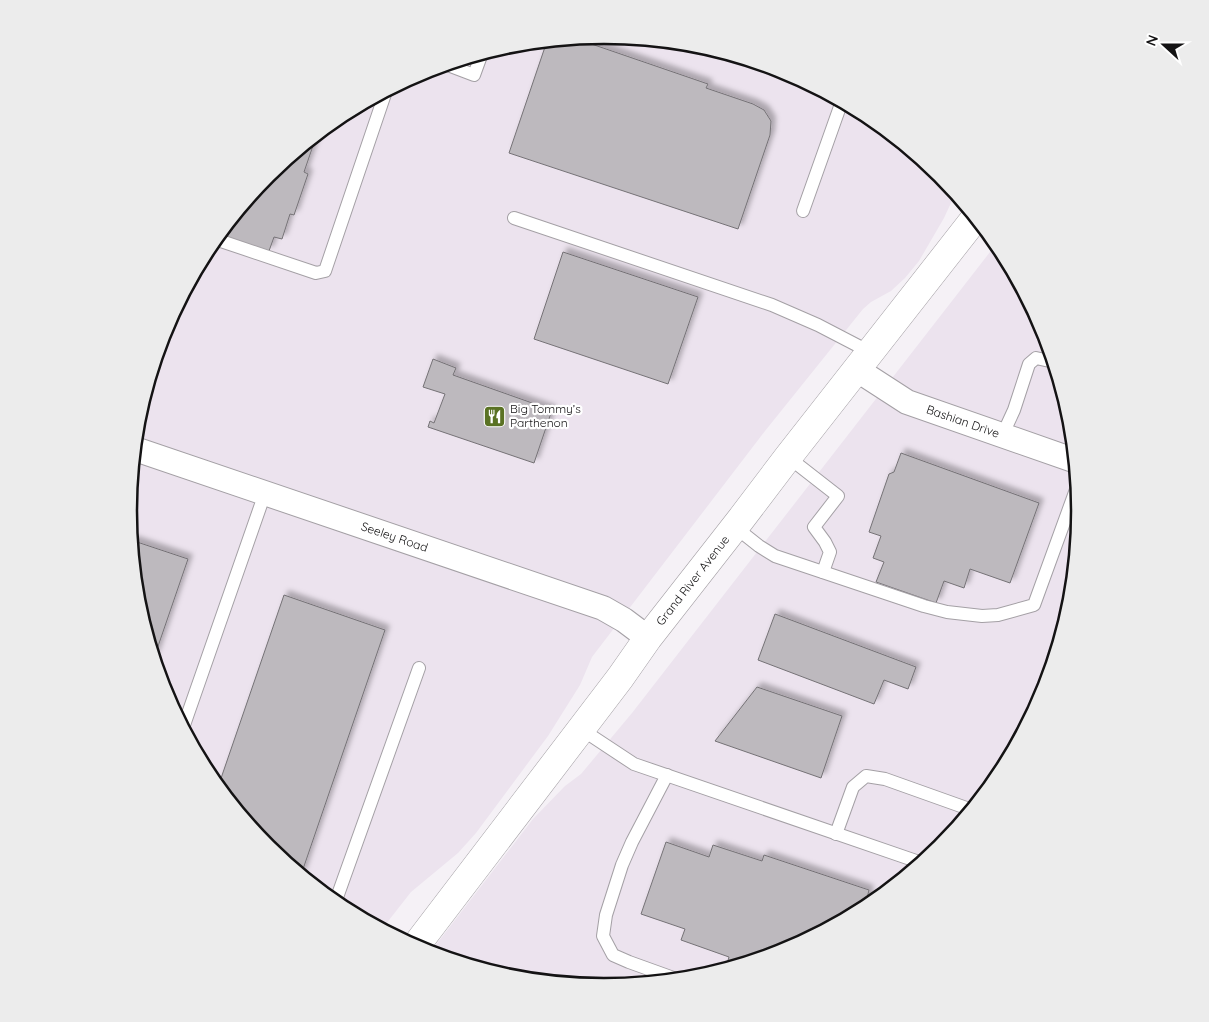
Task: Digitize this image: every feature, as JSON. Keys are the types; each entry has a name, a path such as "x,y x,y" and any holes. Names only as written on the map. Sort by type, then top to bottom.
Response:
{"main road":[{"name":"Grand River Avenue","path":"420,940 620,678 648,638 972,223"}],"street":[{"name":"Bashian Drive","path":"863,360 907,402 1069,460"},
{"name":"Seeley Road","path":"141,451 603,608 624,620 648,638"}],"lane":[{"path":"456,68 474,75 479,62"},
{"path":"223,242 316,272 325,271 383,100"},
{"path":"803,211 840,107"},
{"path":"514,218 772,305 863,360"},
{"path":"1002,436 1014,410 1029,364 1036,358 1046,359"},
{"path":"788,457 838,496 814,527 830,552 823,572"},
{"path":"186,720 265,493"},
{"path":"735,527 775,556 924,606 948,612 998,616 1034,605 1072,501"},
{"path":"338,895 419,668"},
{"path":"581,729 634,764 914,861"},
{"path":"663,974 613,955 603,936 606,915 622,865 667,775"},
{"path":"836,834 853,787 866,776 885,779 965,808"}],"shaded area":[{"path":"604,44 635,45 696,53 755,69 783,79 838,106 889,140 913,160 953,199 944,218 919,261 891,291 871,302 863,309 765,431 592,657 580,685 548,736 476,833 458,853 411,892 386,924 345,900 296,862 253,819 216,771 185,718 173,690 153,632 146,602 138,542 137,511 138,480 146,420 162,361 185,304 216,251 234,227 253,203 296,160 345,122 371,106 426,79 454,69 513,53 544,48"},
{"path":"992,250 1024,304 1047,361 1056,390 1068,450 1072,511 1071,542 1063,602 1047,661 1024,718 993,771 975,795 956,819 913,862 864,900 838,916 783,943 725,962 696,969 635,977 574,977 513,969 435,946 533,819 565,786 581,774 632,713"}],"building":[{"path":"593,44 708,84 706,88 753,104 764,110 771,121 770,135 738,229 509,153 545,48"},
{"path":"313,146 304,172 308,174 294,215 290,214 282,239 274,237 269,251 226,237 253,203"},
{"path":"563,252 698,297 668,384 534,339"},
{"name":"Big Tommy’s Parthenon","path":"433,359 456,368 453,375 552,410 534,463 428,427 430,421 434,423 445,394 423,387"},
{"path":"901,453 1039,503 1010,583 970,569 964,588 944,581 936,603 876,582 884,562 873,558 881,536 869,532 889,474 894,472"},
{"path":"138,542 188,559 158,647 146,602"},
{"path":"284,595 385,630 303,868 253,819 221,778"},
{"path":"775,614 916,667 908,689 884,680 874,704 758,660"},
{"path":"757,687 842,716 821,778 715,741"},
{"path":"666,842 709,857 713,845 762,861 764,855 869,890 867,898 864,900 811,930 783,943 728,961 729,957 681,940 685,929 641,914"}],"place":[{"name":"Big Tommy’s Parthenon","path":"494,416"}]}
